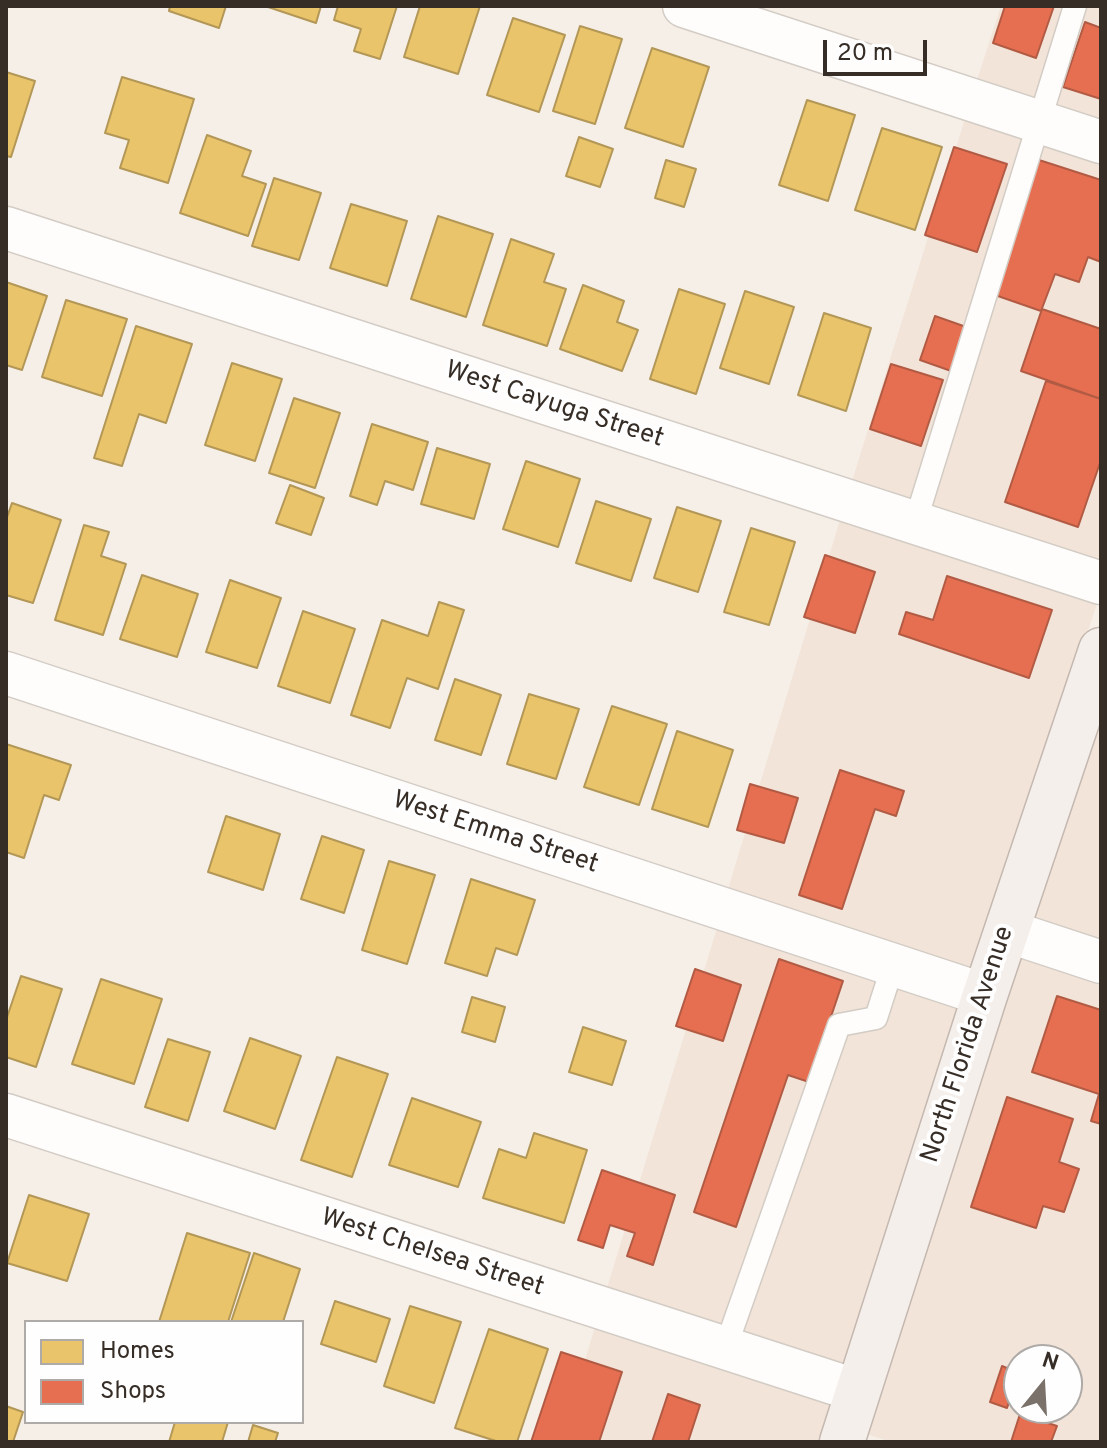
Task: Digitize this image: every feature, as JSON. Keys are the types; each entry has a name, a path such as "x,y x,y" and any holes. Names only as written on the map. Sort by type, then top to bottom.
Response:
{"main road":[{"name":"North Florida Avenue","path":"842,1442 985,995 1101,650"}],"street":[{"path":"684,6 1101,142"},
{"name":"West Cayuga Street","path":"6,228 1101,583"},
{"name":"West Emma Street","path":"6,673 985,995"},
{"path":"1007,931 1101,962"},
{"name":"West Chelsea Street","path":"6,1115 858,1391"}],"lane":[{"path":"915,523 1075,6"},
{"path":"725,1349 839,1025 876,1018 893,965"}],"shaded area":[{"path":"1001,6 1101,6 1101,121 977,80"},
{"path":"965,119 1101,163 1101,562 852,481"},
{"path":"840,520 1097,604 974,970 728,889"},
{"path":"1101,707 1101,941 1031,918"},
{"path":"717,928 962,1009 847,1366 607,1288"},
{"path":"1017,956 1101,984 1101,1442 891,1442 864,1433"},
{"path":"595,1327 835,1405 823,1442 560,1442"}],"building: Homes":[{"path":"170,6 226,6 219,28 169,11"},
{"path":"265,6 321,6 316,23"},
{"path":"338,6 397,6 380,59 354,51 361,29 334,20"},
{"path":"420,6 480,6 458,74 404,57"},
{"path":"513,18 565,35 539,112 487,95"},
{"path":"580,26 622,39 595,124 553,111"},
{"path":"652,48 709,67 683,147 625,128"},
{"path":"6,72 35,81 11,157 6,156"},
{"path":"122,77 194,99 168,183 120,168 129,140 105,133"},
{"path":"807,100 855,115 828,201 779,185"},
{"path":"882,128 942,147 915,230 855,210"},
{"path":"207,135 251,151 242,176 266,184 248,236 180,213"},
{"path":"579,137 613,149 600,187 566,176"},
{"path":"666,160 696,169 684,207 655,198"},
{"path":"274,178 321,193 299,260 252,246"},
{"path":"351,204 407,221 387,286 330,268"},
{"path":"438,216 493,234 466,317 411,299"},
{"path":"511,239 554,254 544,282 566,289 547,346 483,325"},
{"path":"6,282 47,296 22,370 6,365"},
{"path":"583,285 624,301 617,322 638,330 622,371 560,349"},
{"path":"679,289 725,304 696,394 650,379"},
{"path":"745,291 794,307 769,384 720,368"},
{"path":"66,300 127,319 102,396 42,377"},
{"path":"824,313 871,328 846,411 798,395"},
{"path":"136,326 192,344 166,423 139,414 122,466 94,458"},
{"path":"232,363 282,379 255,461 205,445"},
{"path":"294,398 340,413 315,488 269,473"},
{"path":"372,424 428,442 413,490 385,481 377,505 350,496"},
{"path":"437,448 490,464 474,519 421,504"},
{"path":"526,461 580,479 558,547 503,529"},
{"path":"290,485 324,498 311,535 276,523"},
{"path":"596,501 651,519 631,581 576,563"},
{"path":"12,503 61,520 33,603 6,595 6,520"},
{"path":"677,507 721,521 698,592 654,578"},
{"path":"84,525 109,532 101,556 126,564 103,635 55,620"},
{"path":"751,528 795,542 769,625 724,612"},
{"path":"142,575 198,594 177,657 120,639"},
{"path":"230,580 281,598 257,668 206,652"},
{"path":"439,602 464,610 438,689 407,678 390,728 351,715 382,620 428,636"},
{"path":"303,611 355,629 330,703 278,686"},
{"path":"455,679 501,695 481,755 435,740"},
{"path":"529,694 579,709 556,779 507,764"},
{"path":"612,706 667,724 639,805 584,787"},
{"path":"677,731 733,750 708,827 652,809"},
{"path":"6,744 71,765 59,800 44,795 24,858 6,852"},
{"path":"226,816 280,834 263,890 208,872"},
{"path":"322,836 364,850 344,913 301,899"},
{"path":"389,861 435,875 407,964 362,950"},
{"path":"471,879 535,900 517,955 496,948 487,976 445,963"},
{"path":"21,976 62,989 36,1067 6,1057 6,1020"},
{"path":"101,979 162,999 134,1084 72,1064"},
{"path":"472,997 505,1007 495,1042 462,1032"},
{"path":"583,1027 626,1041 612,1085 569,1072"},
{"path":"250,1038 301,1056 275,1129 224,1111"},
{"path":"168,1039 210,1052 188,1121 145,1107"},
{"path":"337,1057 388,1074 352,1177 301,1160"},
{"path":"412,1098 481,1122 458,1187 389,1165"},
{"path":"534,1133 587,1150 564,1223 483,1198 499,1149 526,1158"},
{"path":"29,1195 89,1214 67,1281 7,1263"},
{"path":"187,1233 250,1253 229,1320 160,1320"},
{"path":"254,1253 300,1269 284,1320 232,1320"},
{"path":"335,1301 390,1319 376,1362 321,1344"},
{"path":"410,1306 461,1322 434,1403 384,1386"},
{"path":"489,1329 548,1349 517,1442 499,1442 455,1428"},
{"path":"6,1406 23,1412 13,1442 6,1442"},
{"path":"174,1424 227,1424 222,1442 169,1442"},
{"path":"253,1425 278,1433 275,1442 248,1442"}],"building: Shops":[{"path":"1005,6 1054,6 1036,58 993,43"},
{"path":"1085,22 1101,28 1101,99 1063,87"},
{"path":"954,147 1007,164 977,252 925,235"},
{"path":"1039,160 1101,180 1101,262 1088,257 1079,282 1055,274 1041,311 995,295"},
{"path":"1042,309 1101,329 1101,399 1021,371"},
{"path":"935,316 969,328 954,372 920,360"},
{"path":"891,364 943,380 921,446 870,429"},
{"path":"1046,381 1101,399 1101,460 1078,527 1005,502"},
{"path":"825,555 875,572 855,633 804,617"},
{"path":"947,576 1052,610 1029,678 899,634 906,612 933,620"},
{"path":"840,770 904,791 896,816 875,809 842,909 799,895"},
{"path":"750,784 798,798 784,843 737,830"},
{"path":"779,959 843,981 809,1082 788,1075 736,1227 694,1212"},
{"path":"695,969 741,985 723,1041 676,1026"},
{"path":"1057,996 1101,1010 1101,1124 1091,1121 1099,1094 1032,1072"},
{"path":"1007,1097 1073,1119 1059,1162 1079,1169 1064,1212 1043,1206 1036,1228 971,1207"},
{"path":"602,1170 675,1195 653,1265 627,1256 635,1233 610,1225 603,1248 578,1240"},
{"path":"561,1352 622,1372 599,1442 531,1442"},
{"path":"1002,1366 1003,1407 990,1402"},
{"path":"668,1394 700,1405 688,1442 652,1442"},
{"path":"1017,1424 1057,1426 1051,1442 1011,1442"}]}
